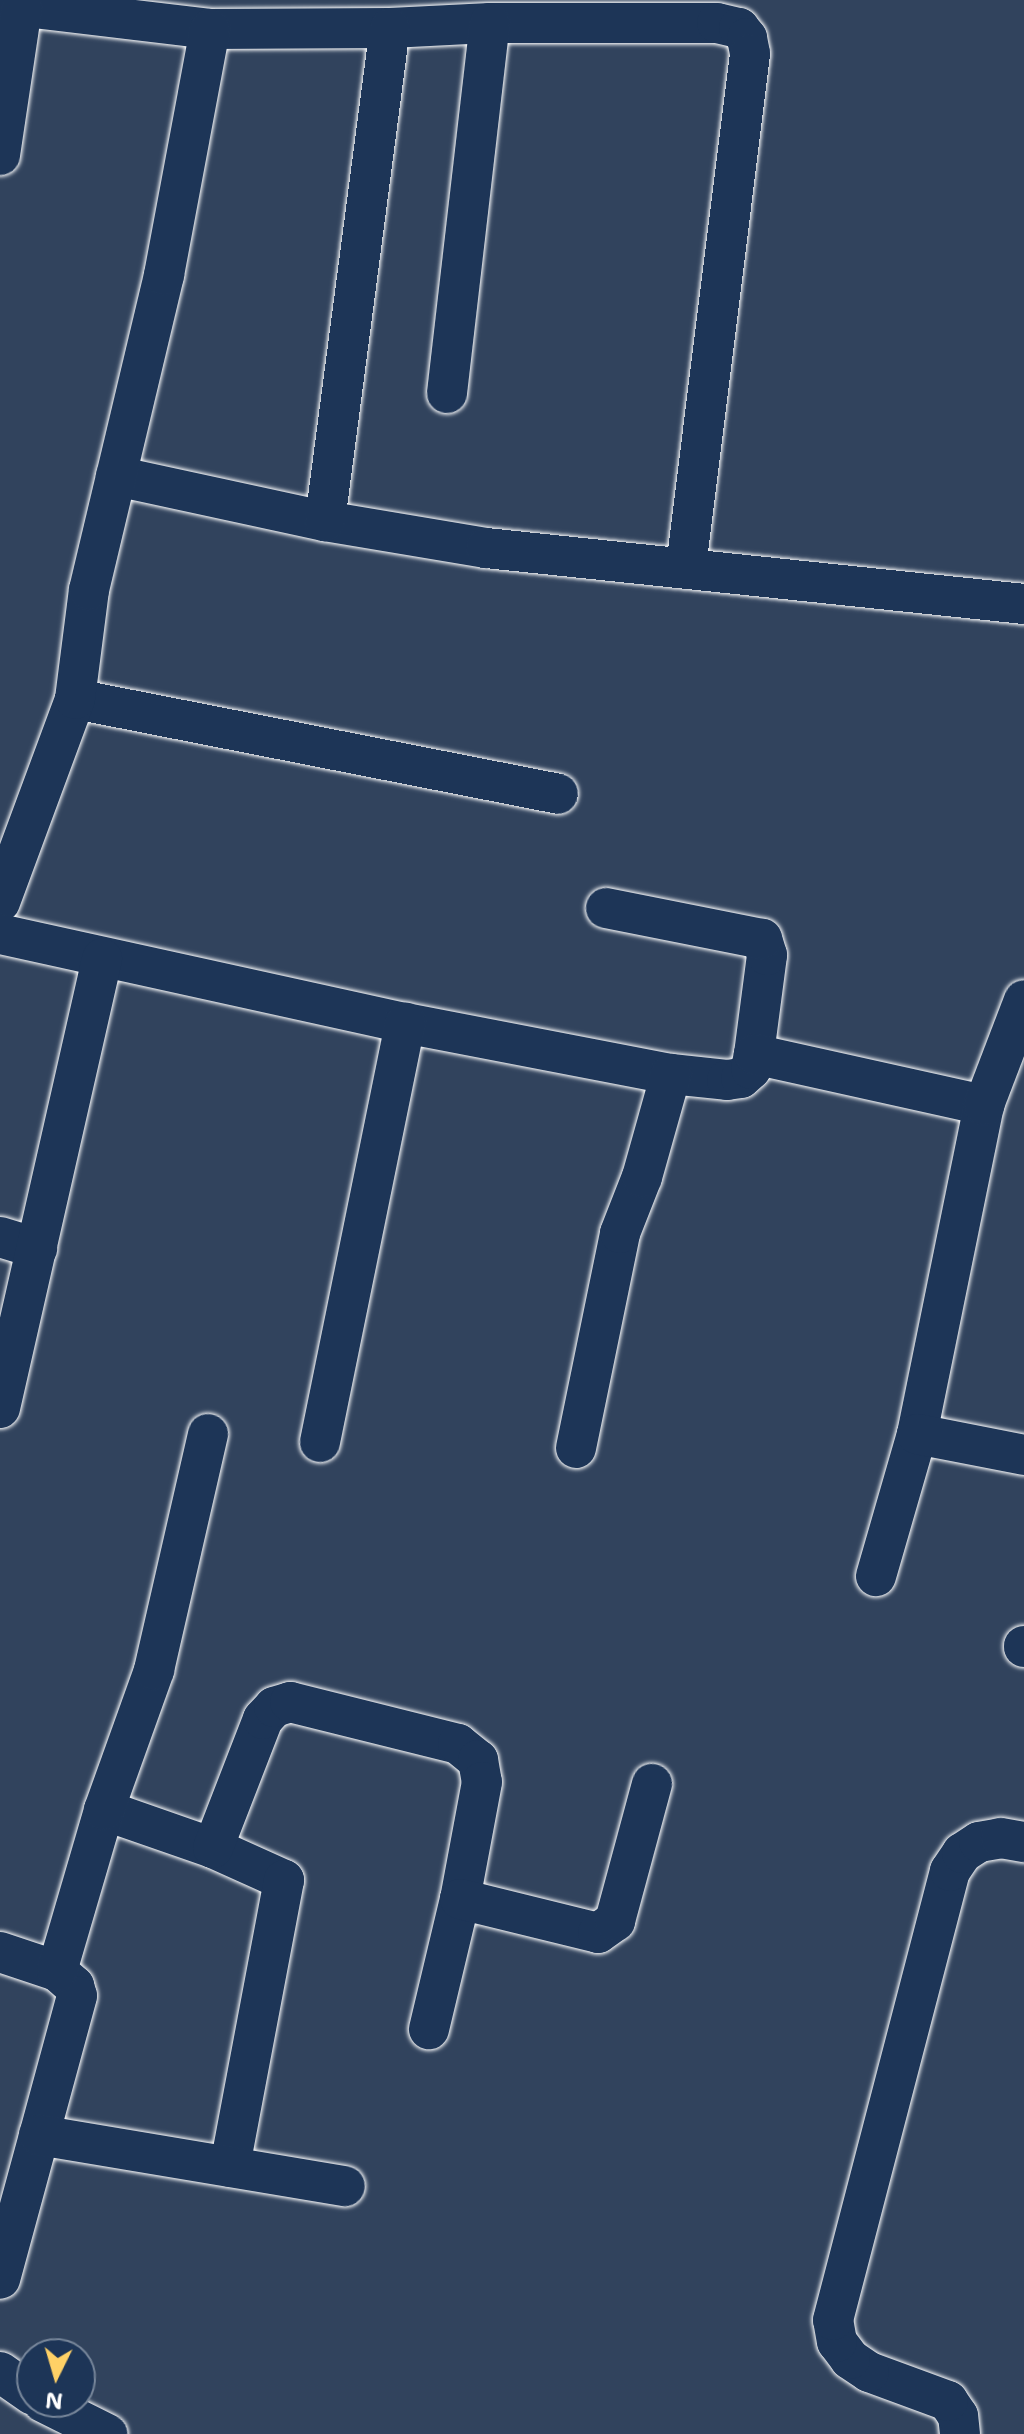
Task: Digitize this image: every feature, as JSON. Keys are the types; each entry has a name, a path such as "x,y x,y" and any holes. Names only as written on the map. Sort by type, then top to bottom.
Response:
{"street":[{"path":"0,155 11,6 80,7 210,29 404,18 490,23 717,23 739,28 747,38 750,54 686,567"},
{"path":"325,521 404,18"},
{"path":"447,393 490,23"},
{"path":"0,902 75,699 89,590 164,275 210,29"},
{"path":"116,476 325,521 486,548 1024,604"},
{"path":"75,699 558,794"},
{"path":"0,934 405,1023 671,1074 727,1080 741,1078 751,1069 754,1054 767,955 762,939 606,908"},
{"path":"0,1408 18,1242 102,958"},
{"path":"876,1576 917,1434 984,1105 1024,1000"},
{"path":"320,1442 405,1023"},
{"path":"754,1054 984,1105"},
{"path":"576,1448 620,1233 642,1177 671,1074"},
{"path":"57,1971 104,1810 154,1670 208,1434"},
{"path":"917,1434 1024,1455"},
{"path":"213,1848 263,1719 274,1707 290,1702 458,1744 478,1760 482,1782 460,1899 429,2029"},
{"path":"460,1899 598,1933 615,1921 652,1784"},
{"path":"104,1810 213,1848 284,1880 230,2167"},
{"path":"960,2434 958,2416 948,2401 869,2372 850,2359 837,2342 833,2320 950,1871 962,1853 979,1842 1001,1838 1024,1842"},
{"path":"0,1952 57,1971 74,1986 77,1996 0,2279"},
{"path":"39,2135 345,2186"},
{"path":"75,2418 107,2434"}]}
